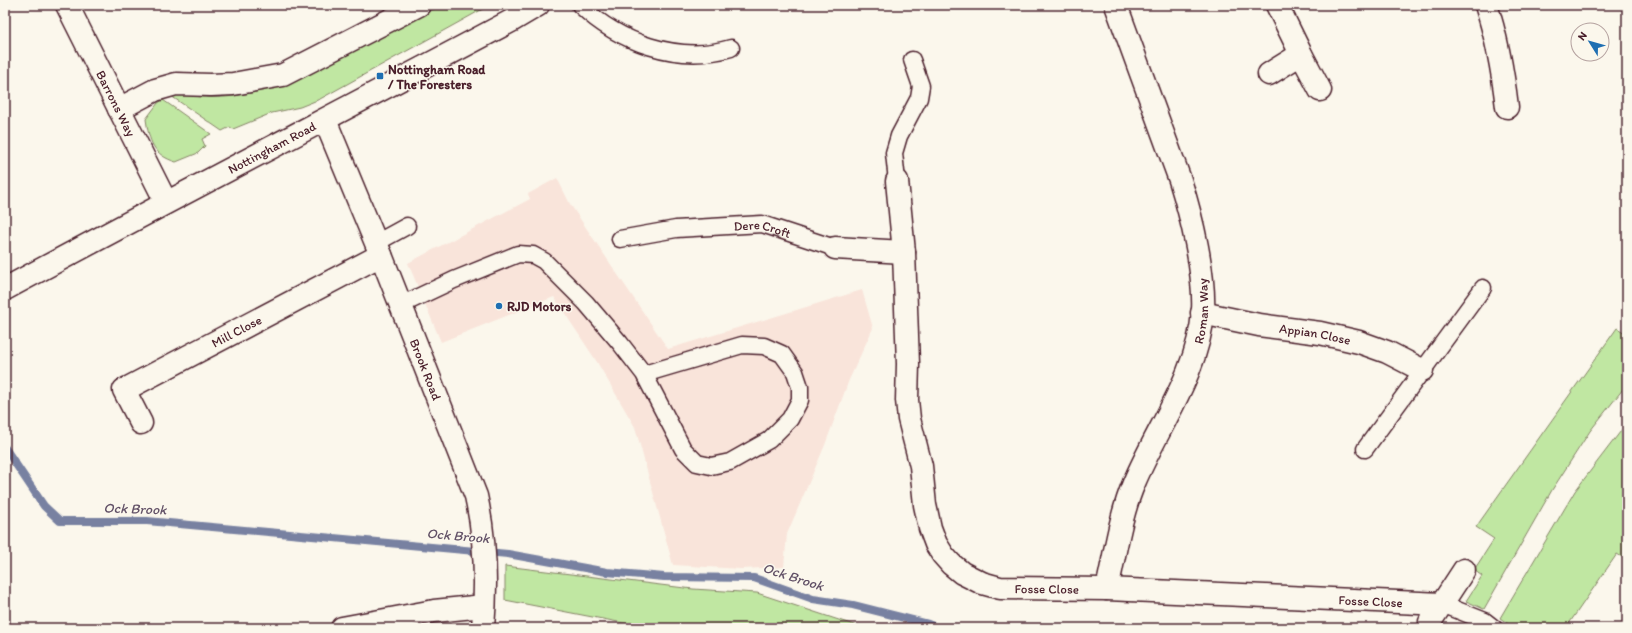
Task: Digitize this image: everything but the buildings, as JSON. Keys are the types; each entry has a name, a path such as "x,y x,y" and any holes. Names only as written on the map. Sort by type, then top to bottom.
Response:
{"street":[{"name":"Barrons Way","path":"67,5 166,202"},
{"path":"119,109 155,90 176,84 233,84 283,75 419,5"},
{"name":"Nottingham Road","path":"5,289 166,202 325,120 511,21 538,5"},
{"name":"Roman Way","path":"1108,589 1126,504 1146,456 1181,387 1193,355 1200,331 1203,297 1197,251 1188,205 1116,5"},
{"path":"1277,5 1320,90"},
{"path":"1486,5 1492,21 1502,71 1507,107"},
{"path":"1269,74 1301,54"},
{"name":"Brook Road","path":"325,120 401,305 476,496 484,533 486,577 482,628"},
{"path":"897,181 904,252"},
{"name":"Dere Croft","path":"835,248 904,252"},
{"name":"Mill Close","path":"141,423 124,390 378,249"},
{"name":"Fosse Close","path":"904,252 907,400 921,466 925,505 930,528 936,544 943,555 962,574 982,583 1000,588 1108,589 1436,613"},
{"name":"Appian Close","path":"1202,313 1259,325 1320,333 1359,342 1387,352 1422,370"},
{"path":"1436,613 1464,570"},
{"path":"342,628 434,611 484,606"}],"lane":[{"path":"580,5 589,14 622,36 654,47 681,53 695,54 718,52 731,48"},
{"path":"897,181 894,153 899,136 919,98 921,86 912,60"},
{"name":"Dere Croft","path":"620,240 676,229 762,224 835,248"},
{"path":"378,249 407,226"},
{"path":"401,305 454,280 518,254 533,255 544,261 586,304 620,343 644,374 683,449 697,463 711,466 730,462 769,440 790,419 800,400 800,386 795,372 782,354 764,346 742,345 644,374"},
{"path":"1365,449 1483,288"},
{"path":"1436,613 1478,618 1494,628"}],"shaded area":[{"path":"557,178 570,204 668,349 862,290 873,328 849,380 825,445 787,534 784,567 741,569 673,565 635,427 597,362 554,297 441,342 408,263 530,199 528,194"}],"green space":[{"path":"442,5 490,5 320,99 300,107 272,113 233,129 230,127 222,131 171,96 171,94 202,97 226,97 252,93 300,79"},
{"path":"163,100 211,134 202,139 205,146 198,153 176,162 168,159 157,151 151,140 146,119 158,103"},
{"path":"1617,328 1627,334 1627,384 1590,431 1552,490 1484,609 1466,601 1482,576 1474,570 1494,539 1476,527"},
{"path":"1627,423 1627,490 1623,497 1627,500 1627,560 1617,554 1566,628 1514,628 1500,618 1575,491"},
{"path":"505,566 693,589 757,593 863,628 649,628 505,600"}],"waterway":[{"name":"Ock Brook","path":"5,448 44,506 60,521 147,521 508,554 607,572 664,577 754,578 813,599 853,605 928,624 938,628"}],"place":[{"name":"Nottingham Road / The Foresters","path":"380,76"},
{"name":"RJD Motors","path":"499,306"}]}
